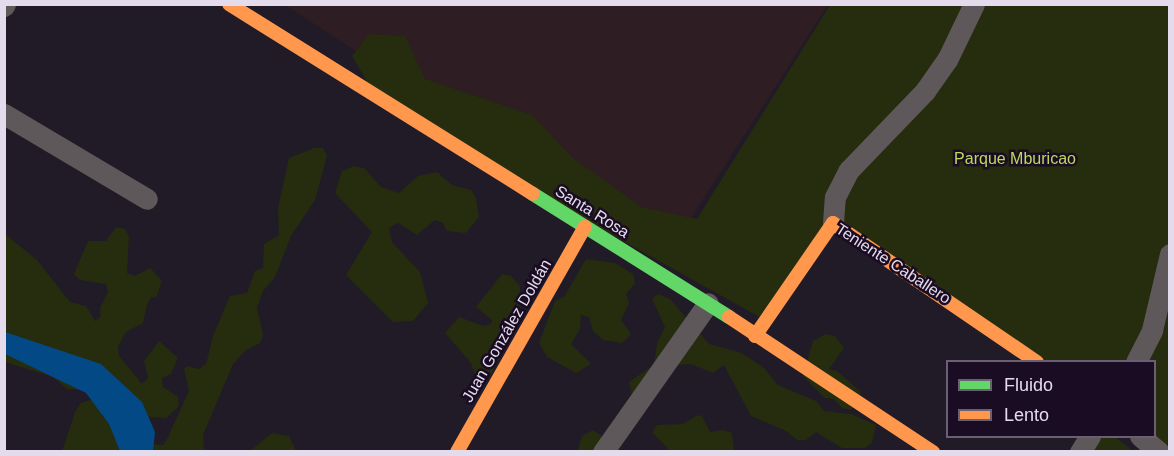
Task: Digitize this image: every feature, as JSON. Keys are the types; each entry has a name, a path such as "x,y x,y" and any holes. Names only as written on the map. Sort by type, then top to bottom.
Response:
{"street":[{"name":"Santa Rosa","path":"229,4 708,303 933,452"},
{"path":"832,223 835,197 849,170 925,91 947,60 974,4"},
{"path":"4,114 147,199"},
{"name":"Teniente Caballero","path":"755,336 832,223 1034,360"},
{"name":"Juan González Doldán","path":"457,452 585,227"},
{"path":"1137,360 1152,330 1170,254"},
{"path":"603,452 708,303"},
{"path":"1080,452 1089,438"},
{"path":"1142,438 1159,452"}],"shaded area":[{"path":"285,5 828,5 668,254"}],"green space":[{"name":"Parque Mburicao","path":"830,5 1169,5 1169,451 1150,451 1130,438 1156,438 1156,360 1026,360 831,218 765,320 381,106 352,56 369,34 405,36 425,79 532,115 573,158 641,207 697,219"},
{"path":"314,148 323,148 327,156 315,200 291,236 275,277 263,291 257,308 263,334 260,343 246,350 233,364 203,435 204,451 143,452 150,444 163,445 166,441 189,391 184,369 187,366 199,369 206,364 213,336 230,296 247,293 255,271 263,268 264,244 279,235 278,208 289,158"},
{"path":"354,166 364,168 381,187 399,193 418,176 437,172 452,185 471,190 476,198 479,217 466,233 447,231 443,223 435,220 417,235 398,223 389,228 392,242 420,272 428,303 413,321 393,322 346,275 372,232 335,193 342,171"},
{"path":"116,227 125,229 129,237 127,273 135,276 150,268 162,281 156,298 151,297 147,305 143,323 126,332 118,347 119,356 142,384 148,378 144,361 159,341 178,358 171,374 162,378 163,387 178,397 179,406 166,418 138,416 94,390 67,389 53,377 5,362 4,233 37,260 70,302 86,306 95,321 101,316 100,308 108,292 106,284 80,280 74,274 88,241 106,241"},
{"path":"586,259 615,263 633,274 635,283 626,294 629,303 621,320 631,334 622,343 603,340 593,331 589,317 581,315 580,329 571,344 591,364 576,373 547,357 539,343 555,301 564,297"},
{"path":"502,274 511,276 520,286 519,317 490,377 476,377 471,363 445,333 459,317 483,326 491,324 492,320 476,307"},
{"path":"658,294 670,299 709,344 742,353 764,368 778,385 816,401 824,411 851,414 876,425 872,443 865,448 842,448 816,432 806,440 797,440 786,431 751,416 724,365 713,373 691,364 673,365 632,395 629,382 654,365 657,343 665,327 652,299"},
{"path":"826,334 835,336 844,348 829,369 837,371 861,392 857,405 850,410 842,408 834,399 825,398 803,376 813,341"},
{"path":"90,400 98,403 127,451 62,452 75,412 81,403"},
{"path":"698,415 702,416 710,432 723,430 732,433 734,451 670,451 652,432 657,425 683,424"},
{"path":"593,430 603,437 609,451 577,452 582,436"},
{"path":"272,433 289,436 296,451 250,451"},
{"path":"1091,438 1116,438 1133,451 1084,452"}],"water":[{"path":"5,332 101,364 142,402 155,432 153,451 120,451 109,424 86,393 5,354"}],"traffic: fast":[{"path":"533,194 729,317"}],"traffic: slow":[{"path":"229,4 533,194"},
{"path":"755,336 833,223 1034,360"},
{"path":"457,452 585,227"},
{"path":"729,317 933,452"}]}
